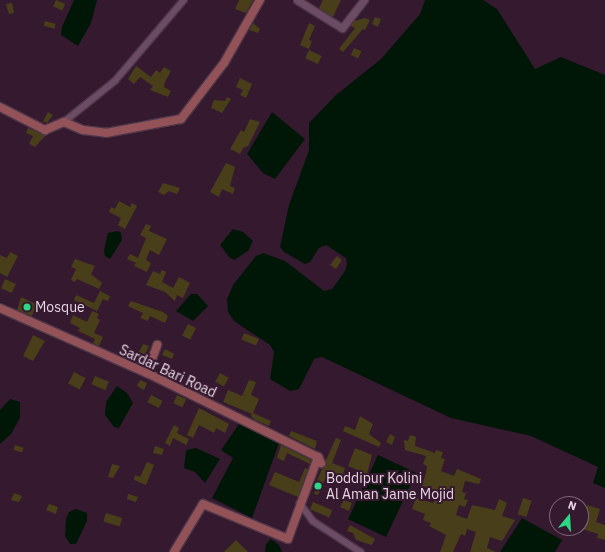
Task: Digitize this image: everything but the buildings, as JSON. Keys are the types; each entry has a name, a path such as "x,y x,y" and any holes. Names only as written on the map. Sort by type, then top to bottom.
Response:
{"main road":[{"path":"0,107 45,130 64,122 83,130 106,133 181,119 224,63 260,0"},
{"name":"Sardar Bari Road","path":"0,308 147,373 320,460 299,503"},
{"path":"147,373 157,345"},
{"path":"174,552 203,504 288,539 299,503"}],"street":[{"path":"64,122 115,81 184,0"},
{"path":"297,0 342,28 364,0"},
{"path":"299,503 313,522 362,552"}],"shaded area":[{"path":"74,0 97,0 91,23 78,46 61,35 62,27"},
{"path":"425,0 483,0 497,9 535,69 561,57 605,75 605,488 593,483 598,467 531,436 451,418 322,357 314,359 299,389 290,391 270,379 274,352 270,345 234,321 228,312 227,299 233,285 256,256 263,253 285,261 324,291 332,289 345,271 347,264 346,258 326,245 319,248 310,262 305,264 284,252 280,247 289,205 309,150 309,123 336,95 381,59 420,14"},
{"path":"272,112 305,139 275,179 263,173 247,154"},
{"path":"233,229 243,232 253,241 248,251 234,260 229,257 220,245"},
{"path":"118,231 121,233 122,240 110,259 105,256 104,251 108,233"},
{"path":"191,294 197,294 208,306 193,321 176,311"},
{"path":"117,386 127,393 133,403 119,428 114,427 105,415 106,402"},
{"path":"10,399 20,402 20,418 11,434 0,444 0,410"},
{"path":"239,424 279,443 252,518 212,498 233,458 221,450"},
{"path":"196,448 220,459 205,483 195,472 184,468 186,450"},
{"path":"378,455 416,473 386,537 348,519"},
{"path":"76,509 87,513 87,521 76,544 70,544 65,536 66,519 69,512"},
{"path":"522,518 549,533 549,536 555,536 562,540 555,552 500,552"},
{"path":"271,539 279,545 282,552 265,552 266,544"}],"waterway":[{"path":"0,303 17,312"}],"place":[{"name":"Mosque","path":"27,307"},
{"name":"Boddipur Kolini Al Aman Jame Mojid","path":"318,486"}]}
